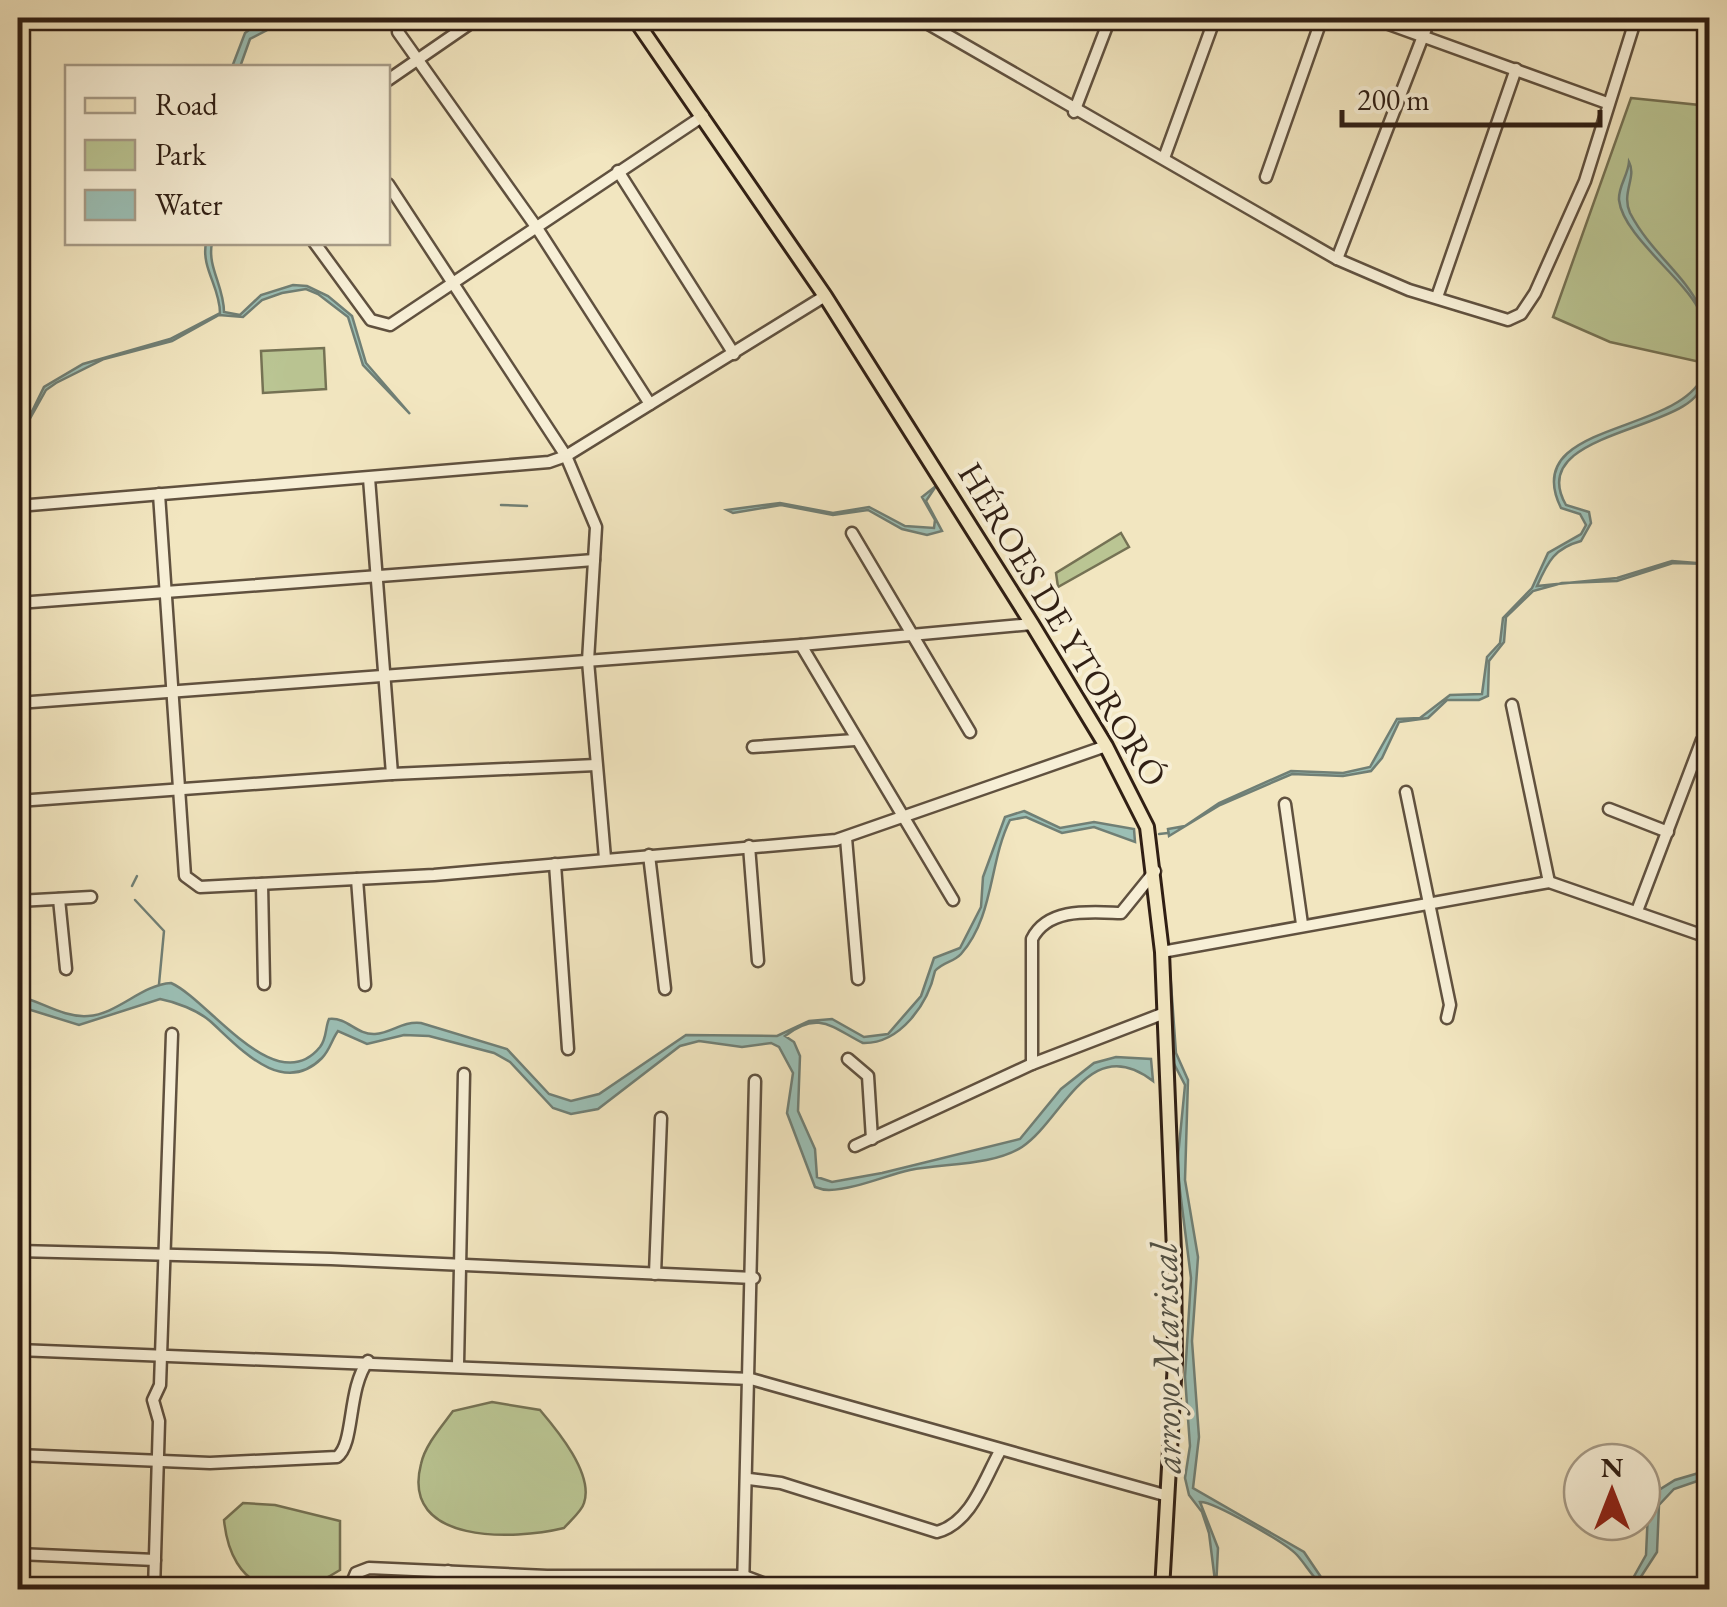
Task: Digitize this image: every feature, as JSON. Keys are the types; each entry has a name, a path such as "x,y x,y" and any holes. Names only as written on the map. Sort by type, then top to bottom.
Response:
{"main road":[{"name":"HÉROES DE YTORORÓ","path":"634,18 825,296 1032,624 1140,809 1155,870 1162,952 1175,1362 1162,1590"}],"street":[{"path":"390,79 478,18"},
{"path":"918,18 1074,112 1164,158 1258,218 1337,259 1508,320 1521,314 1535,294 1585,181 1636,18"},
{"path":"1074,112 1110,18"},
{"path":"1164,158 1215,18"},
{"path":"1266,177 1322,18"},
{"path":"1372,18 1607,103"},
{"path":"1337,259 1430,18"},
{"path":"398,32 537,228 650,404"},
{"path":"1437,297 1516,69"},
{"path":"316,245 371,320 390,326 703,116"},
{"path":"618,171 734,354"},
{"path":"390,187 566,456 593,513 588,661 605,858"},
{"path":"18,506 531,466 566,456 825,296"},
{"path":"368,478 373,577 392,774"},
{"path":"160,494 185,876 200,887 555,864 846,838 1106,746"},
{"path":"852,533 970,732"},
{"path":"18,602 594,560"},
{"path":"18,703 801,646 1032,624"},
{"path":"801,646 952,900"},
{"path":"1512,705 1549,882"},
{"path":"753,747 855,740"},
{"path":"1637,911 1702,740"},
{"path":"18,801 392,774 596,765"},
{"path":"1406,792 1450,1005 1447,1018"},
{"path":"1285,804 1302,924"},
{"path":"1609,810 1668,832"},
{"path":"846,838 858,978"},
{"path":"749,846 758,960"},
{"path":"649,855 665,989"},
{"path":"555,864 568,1050"},
{"path":"1032,1064 1030,974 1036,930 1068,914 1124,911 1155,870"},
{"path":"356,879 364,985"},
{"path":"1162,952 1549,882 1710,938"},
{"path":"262,884 264,984"},
{"path":"18,901 90,896"},
{"path":"59,899 66,970"},
{"path":"855,1146 1032,1064 1162,1014"},
{"path":"154,1590 159,1422 153,1400 160,1385 172,1034"},
{"path":"848,1060 868,1076 872,1138"},
{"path":"458,1364 464,1074"},
{"path":"743,1590 754,1278 755,1081"},
{"path":"655,1274 661,1118"},
{"path":"18,1251 754,1278"},
{"path":"18,1350 458,1364 751,1379 1168,1496"},
{"path":"18,1455 210,1463 337,1456 347,1446 353,1390 368,1361"},
{"path":"749,1479 781,1483 910,1527 937,1532 952,1528 962,1516 1000,1451"},
{"path":"18,1554 154,1560"},
{"path":"350,1590 356,1573 369,1568 547,1576 744,1576 781,1590"},
{"path":"447,1590 448,1571"},
{"path":"546,1590 547,1576"},
{"path":"643,1590 644,1576"}],"green space":[{"path":"1631,98 1709,106 1709,364 1610,342 1553,317"},
{"path":"324,348 326,389 263,393 261,351"},
{"path":"1121,533 1129,547 1058,587 1056,573"},
{"path":"492,1402 540,1410 572,1453 586,1491 583,1506 564,1528 518,1534 466,1531 444,1523 428,1510 419,1490 421,1464 430,1443 453,1411"},
{"path":"243,1503 275,1505 340,1521 340,1570 299,1588 280,1589 249,1577 237,1563 224,1520"}],"water":[{"path":"265,18 276,18 269,29 250,39 241,65 233,65 245,33"},
{"path":"1629,162 1630,213 1696,300 1708,341 1707,368 1698,308 1641,241 1623,213 1619,195"},
{"path":"206,245 212,245 224,312 240,315 261,295 293,285 307,286 328,296 352,316 366,363 410,414 363,365 348,317 306,289 262,300 243,317 219,315 172,341 104,359 56,383 46,390 18,440 44,387 83,364 170,339 220,313"},
{"path":"1702,378 1696,396 1677,410 1591,445 1569,460 1559,479 1566,505 1589,512 1591,523 1581,541 1553,557 1537,586 1559,584 1533,591 1506,617 1504,642 1489,661 1488,696 1479,700 1447,700 1428,718 1399,722 1382,758 1371,771 1343,776 1292,774 1220,805 1169,836 1168,829 1185,826 1219,803 1291,771 1343,773 1370,767 1397,719 1420,718 1450,695 1482,694 1487,657 1500,643 1503,618 1532,588 1548,553 1581,534 1586,525 1580,514 1561,508 1554,480 1561,460 1605,432 1662,410 1686,396"},
{"path":"936,486 926,501 942,531 927,535 902,529 868,510 833,515 781,505 733,513 727,510 780,503 833,513 869,507 905,526 934,528 935,520 922,497"},
{"path":"1672,561 1709,564 1673,563 1617,581 1570,583 1617,578"},
{"path":"1024,811 1060,828 1094,822 1134,829 1135,842 1094,827 1062,833 1026,817 1010,820 972,939 958,957 935,971 926,996 910,1020 876,1042 863,1043 817,1023 785,1036 794,1042 800,1056 798,1111 815,1149 817,1177 832,1182 882,1173 1020,1139 1061,1089 1094,1063 1116,1057 1151,1059 1153,1081 1131,1068 1111,1066 1079,1085 1037,1134 1010,1153 982,1161 910,1170 849,1187 815,1187 787,1113 793,1073 779,1047 771,1043 742,1047 699,1041 680,1046 598,1109 571,1114 553,1108 510,1062 494,1053 429,1036 404,1035 367,1044 338,1031 322,1058 307,1069 292,1073 262,1064 205,1017 166,1000 79,1025 18,1006 18,996 70,1014 88,1016 171,983 243,1041 263,1055 283,1062 302,1060 320,1047 329,1019 375,1034 421,1023 507,1049 549,1094 571,1101 599,1094 686,1035 777,1036 809,1021 832,1019 864,1037 888,1034 921,996 934,958 960,948 981,907 983,877 1005,817"},
{"path":"1170,970 1176,1053 1188,1080 1185,1180 1198,1257 1192,1341 1199,1437 1193,1488 1304,1552 1329,1589 1279,1542 1234,1515 1200,1502 1218,1548 1216,1589 1209,1533 1202,1512 1189,1495 1185,1478 1190,1446 1185,1377 1191,1278 1177,1167 1185,1085 1171,1058"},
{"path":"1709,1470 1709,1477 1674,1489 1662,1502 1662,1488"},
{"path":"1647,1542 1657,1542 1657,1552 1633,1589 1627,1589 1646,1555"}],"waterway":[{"path":"501,505 527,506"},
{"path":"1159,834 1168,833"},
{"path":"132,886 137,876"},
{"path":"135,900 164,931 159,984"}],"water label":[{"name":"arroyo Mariscal","path":"1165,1358"}]}
